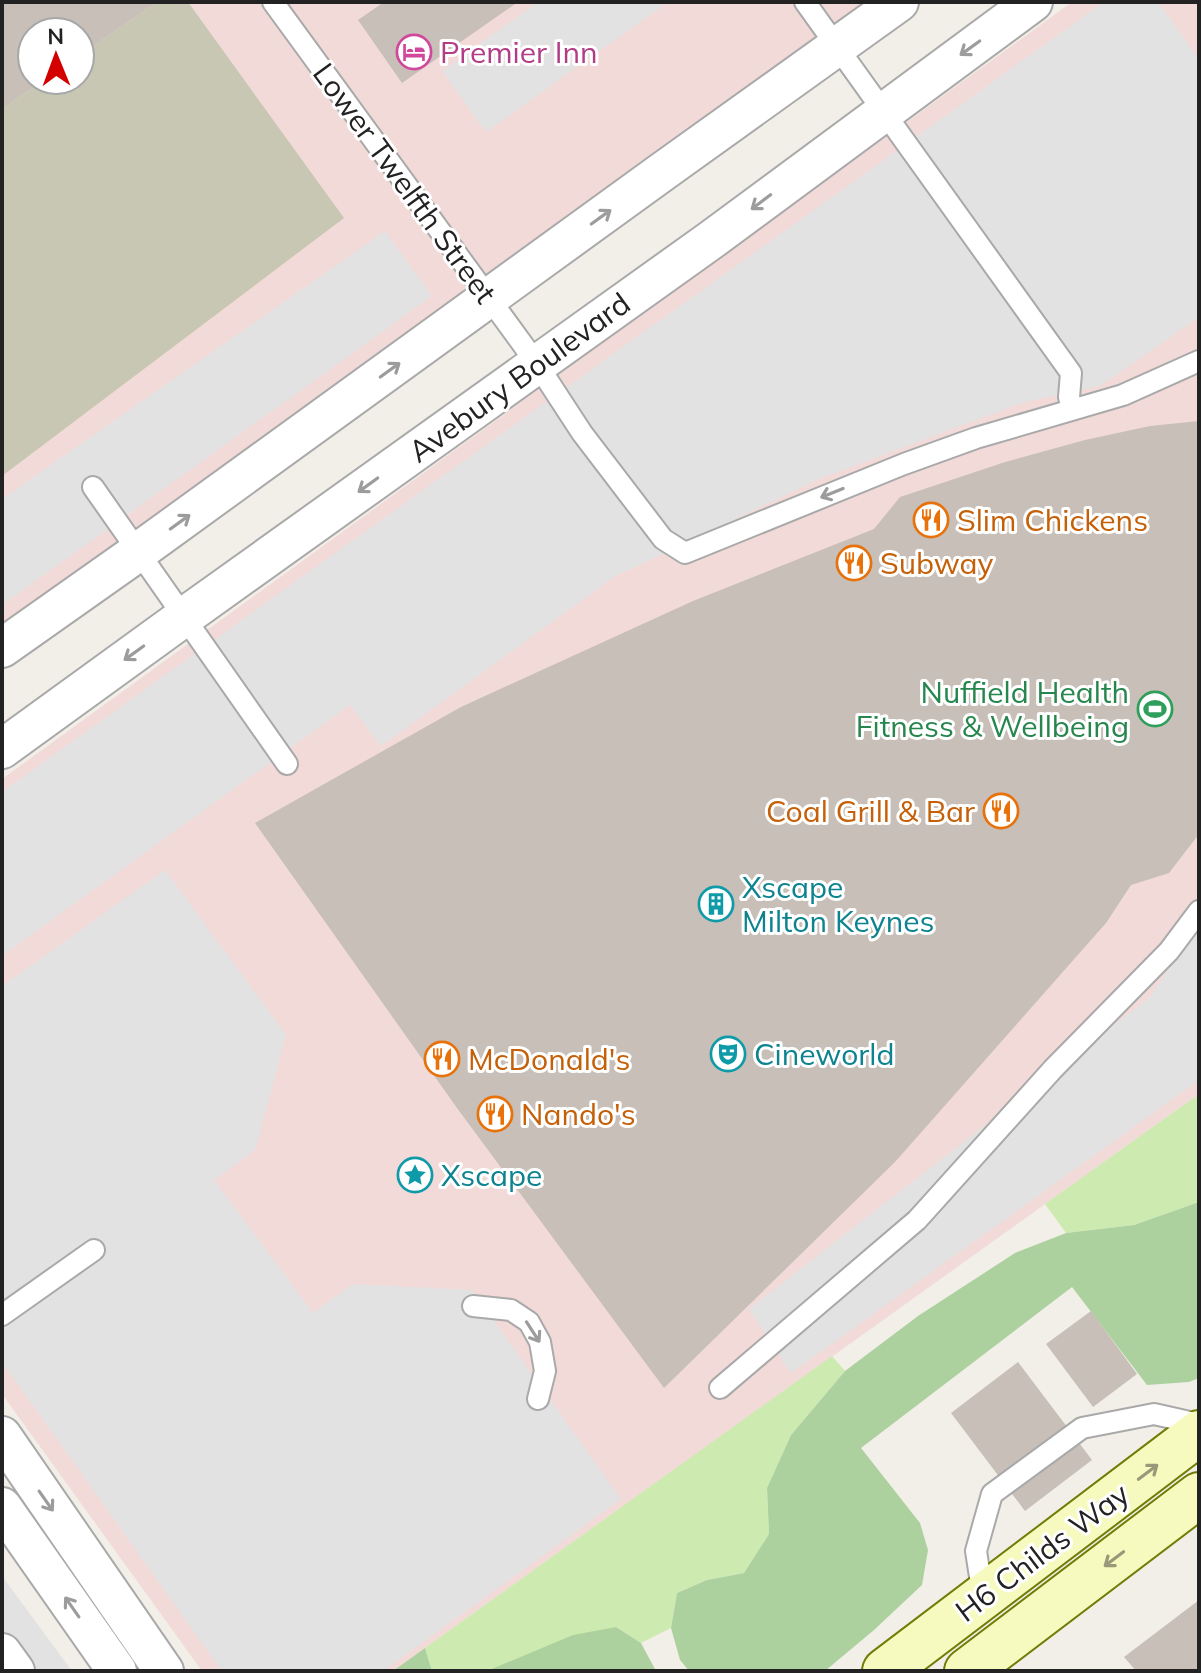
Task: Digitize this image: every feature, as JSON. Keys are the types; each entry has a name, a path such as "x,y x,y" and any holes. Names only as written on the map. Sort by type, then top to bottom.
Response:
{"street":[{"path":"2,648 899,2"},
{"name":"Avebury Boulevard","path":"2,749 711,240 1033,2"},
{"name":"H6 Childs Way","path":"885,1671 1199,1433"},
{"path":"2,1436 164,1671"},
{"name":"H6 Childs Way","path":"967,1671 1199,1495"},
{"path":"2,1507 117,1671"},
{"path":"2,1653 15,1671"}],"lane":[{"name":"Lower Twelfth Street","path":"273,2 537,364 582,433 663,539 685,553 904,464 1072,409"},
{"path":"805,2 1071,373 1069,397 1072,409 1123,395 1199,361"},
{"path":"93,487 287,764"},
{"path":"720,1388 917,1220 1053,1069 1169,951 1199,911"},
{"path":"2,1315 94,1250"},
{"path":"473,1306 511,1310 529,1322 540,1342 545,1371 538,1399"},
{"path":"983,1596 976,1551 992,1494 1082,1428 1154,1414 1199,1424"}],"shaded area":[{"path":"2,2 865,2 2,628"},
{"path":"157,2 188,2 344,218 2,476 2,109 21,96 96,96 96,44"},
{"path":"538,2 668,2 486,132 442,71"},
{"path":"1072,2 1199,2 1199,1094 393,1671 202,1671 2,1394 2,779"},
{"path":"1104,2 1158,2 1199,59 1199,317 1100,386 1025,402 819,479 614,577 381,746 350,705 2,956 2,792"},
{"path":"385,231 432,296 2,605 2,499"},
{"path":"165,870 286,1035 255,1150 214,1180 313,1313 353,1284 472,1290 621,1499 383,1671 222,1671 2,1362 2,986"},
{"path":"1199,924 1199,1080 791,1373 749,1309 1150,997"},
{"path":"2,1576 72,1671 2,1671"}],"green space":[{"path":"1199,1094 1199,1202 1134,1225 1066,1233 1045,1204"},
{"path":"1199,1202 1199,1378 1189,1382 1147,1385 1072,1287 861,1448 920,1523 928,1550 922,1585 825,1671 689,1671 680,1660 671,1628 677,1593 707,1580 744,1573 769,1534 767,1488 791,1435 845,1371 918,1316 1015,1253 1066,1233 1134,1225"},
{"path":"832,1356 845,1371 791,1435 767,1488 769,1534 744,1573 707,1580 677,1593 671,1628 641,1643 616,1627 487,1671 432,1671 425,1648"},
{"path":"616,1627 641,1643 656,1671 487,1671 573,1635"},
{"path":"425,1648 432,1671 393,1671"}],"building":[{"path":"2,2 157,2 96,44 96,16 16,16 16,96 21,96 2,109"},
{"name":"Premier Inn","path":"384,2 518,2 402,83 358,20"},
{"name":"Xscape Milton Keynes","path":"1199,421 1199,834 1169,873 1131,885 1106,923 895,1162 664,1388 457,1108 255,823 461,707 693,601 874,529 900,497 1002,463 1085,440 1150,426"},
{"path":"1091,1311 1137,1374 1093,1407 1046,1344"},
{"path":"1018,1362 1092,1460 1025,1511 951,1413"},
{"path":"1199,1600 1199,1671 1136,1671 1124,1657"}],"place":[{"name":"Premier Inn","path":"414,52"},
{"name":"Slim Chickens","path":"931,520"},
{"name":"Subway","path":"854,563"},
{"name":"Nuffield Health Fitness & Wellbeing","path":"1155,709"},
{"name":"Coal Grill & Bar","path":"1001,811"},
{"name":"Xscape Milton Keynes","path":"716,904"},
{"name":"Cineworld","path":"728,1054"},
{"name":"McDonald's","path":"442,1059"},
{"name":"Nando's","path":"495,1114"},
{"name":"Xscape","path":"415,1175"}]}
